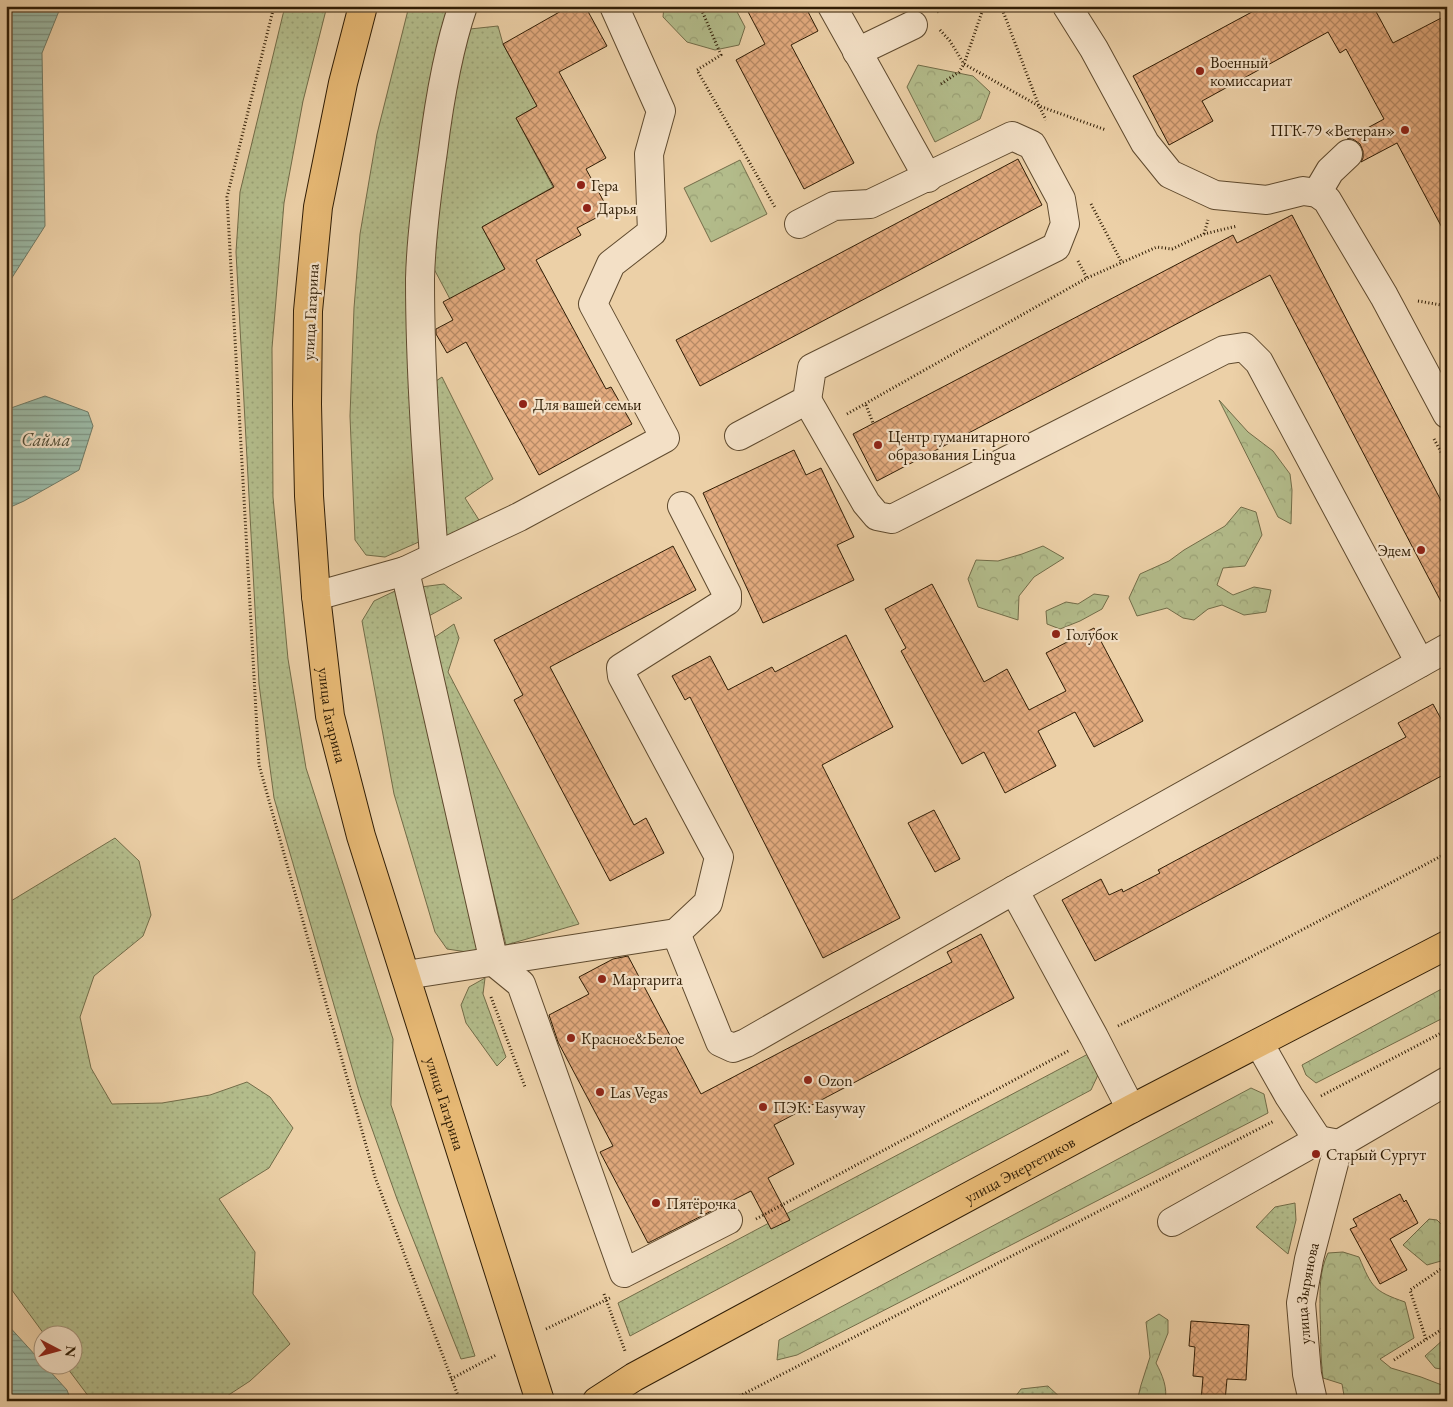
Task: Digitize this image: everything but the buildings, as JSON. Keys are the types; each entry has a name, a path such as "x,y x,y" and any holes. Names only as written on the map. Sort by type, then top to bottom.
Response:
{"main road":[{"name":"улица Гагарина","path":"363,6 343,83 318,207 308,311 307,404 309,496 316,596 330,716 361,836 540,1401"},
{"name":"улица Энергетиков","path":"597,1401 634,1376 1131,1109 1447,945"}],"street":[{"path":"434,556 422,387 420,277 428,186 438,113 457,23 463,6"},
{"path":"316,596 405,571 519,517 665,438 593,304 611,264 652,232 649,154 661,111 614,6"},
{"path":"832,6 928,178"},
{"path":"1067,6 1094,50 1145,143 1170,174 1215,195 1266,200 1303,191 1317,193 1327,200 1384,296 1447,414"},
{"path":"857,52 912,25"},
{"path":"799,224 834,206 870,204 928,178 1012,136 1032,145 1061,199 1065,224 1056,247 812,368 807,400 866,503 877,516 892,519 1224,350 1244,346 1259,362 1420,663"},
{"path":"1317,193 1330,171 1348,154"},
{"path":"739,436 807,400"},
{"path":"406,975 676,933 708,903 719,857 622,676 620,668 727,601 727,594 682,506"},
{"path":"405,571 494,962 521,984 624,1273 741,1220"},
{"path":"676,933 720,1042 733,1048 746,1043 1014,890 1447,648"},
{"path":"1014,890 1131,1109"},
{"path":"1259,1043 1297,1109 1328,1142"},
{"path":"1172,1222 1447,1081"},
{"name":"улица Зырянова","path":"1313,1401 1307,1374 1301,1303 1309,1259 1327,1188 1328,1142"}],"path":[{"path":"274,6 227,197 259,764 375,1177 460,1401"},
{"path":"700,6 721,56 697,70 787,230 799,224"},
{"path":"941,84 960,72 984,6"},
{"path":"939,29 950,41 964,64 1039,106 1145,143"},
{"path":"823,428 1087,278 1158,248 1172,250 1204,234 1246,223"},
{"path":"866,405 874,423"},
{"path":"1433,437 1447,463"},
{"path":"741,1220 1175,997 1447,853"},
{"path":"730,1401 1447,1030"},
{"path":"1426,1340 1410,1290 1447,1265"},
{"path":"451,1379 521,1341 615,1295"},
{"path":"1394,1360 1447,1326"}],"green space":[{"path":"285,6 327,6 303,101 284,203 272,348 273,497 288,659 306,768 393,1039 391,1105 475,1356 461,1359 397,1199 360,1095 274,798 259,684 236,252 240,192"},
{"path":"409,6 453,6 420,158 406,281 411,413 421,541 385,557 366,555 355,540 350,416 354,308 360,234 377,134"},
{"path":"664,6 734,6 745,27 739,45 715,50 687,42 663,17"},
{"path":"498,26 503,44 537,106 516,118 553,187 482,227 505,269 450,299 434,269 446,122 470,29"},
{"path":"918,65 973,76 990,92 980,119 935,142 907,87"},
{"path":"740,160 767,214 711,242 684,188"},
{"path":"442,377 493,479 465,498 479,520 441,541 436,381"},
{"path":"1219,400 1248,432 1273,451 1290,474 1292,490 1291,524 1278,517"},
{"path":"1241,507 1256,512 1262,535 1245,566 1223,568 1217,585 1233,595 1254,587 1271,590 1266,612 1244,615 1222,605 1208,609 1194,620 1183,618 1167,608 1137,616 1129,598 1140,574 1169,561 1225,526"},
{"path":"1043,546 1064,558 1034,577 1019,596 1018,620 978,607 968,579 976,560 998,561"},
{"path":"444,584 462,598 427,617 421,587"},
{"path":"395,591 480,949 467,952 447,949 435,932 394,794 362,621 374,601"},
{"path":"1094,594 1109,596 1102,609 1060,629 1047,624 1046,611 1066,602 1078,604"},
{"path":"454,624 459,638 448,672 579,924 506,945 432,639"},
{"path":"115,838 139,861 151,915 143,936 94,976 80,1017 91,1068 112,1104 162,1103 210,1095 247,1082 270,1097 293,1128 269,1168 219,1199 255,1252 253,1294 290,1344 250,1381 222,1401 92,1401 72,1374 82,1374 82,1324 37,1324 6,1282 6,904"},
{"path":"485,978 483,994 506,1057 497,1066 466,1023 461,1005 469,987"},
{"path":"1447,986 1447,1016 1316,1083 1306,1075 1302,1065"},
{"path":"1088,1054 1098,1075 1091,1090 630,1336 618,1303"},
{"path":"1251,1088 1264,1094 1268,1113 797,1355 777,1360 779,1340"},
{"path":"1295,1203 1296,1220 1288,1254 1256,1227 1275,1207"},
{"path":"1429,1219 1437,1220 1447,1230 1447,1255 1441,1261 1427,1265 1403,1245"},
{"path":"1343,1252 1359,1257 1375,1287 1386,1295 1405,1302 1414,1338 1380,1359 1391,1368 1447,1387 1447,1401 1345,1401 1342,1384 1323,1378 1320,1311 1322,1274 1328,1253"},
{"path":"1159,1314 1168,1320 1168,1333 1156,1363 1165,1386 1165,1401 1137,1401 1150,1357 1146,1322"},
{"path":"1444,1339 1447,1340 1447,1370 1435,1368 1425,1356"},
{"path":"1048,1386 1064,1401 1012,1401 1021,1389"}],"water":[{"path":"6,6 61,6 42,53 45,226 6,287"},
{"name":"Сайма","path":"6,393 11,408 45,396 88,412 93,426 79,470 6,509"},
{"path":"6,1323 32,1352 32,1374 52,1374 67,1390 71,1401 6,1401"}],"place":[{"name":"Военный комиссариат","path":"1200,71"},
{"name":"ПГК-79 «Ветеран»","path":"1405,130"},
{"name":"Гера","path":"581,185"},
{"name":"Дарья","path":"587,208"},
{"name":"Для вашей семьи","path":"523,404"},
{"name":"Центр гуманитарного образования Lingua","path":"878,445"},
{"name":"Эдем","path":"1421,550"},
{"name":"Голубок","path":"1056,634"},
{"name":"Маргарита","path":"602,979"},
{"name":"Красное&Белое","path":"571,1038"},
{"name":"Ozon","path":"808,1080"},
{"name":"Las Vegas","path":"600,1092"},
{"name":"ПЭК: Easyway","path":"763,1107"},
{"name":"Старый Сургут","path":"1316,1154"},
{"name":"Пятёрочка","path":"656,1203"}]}
